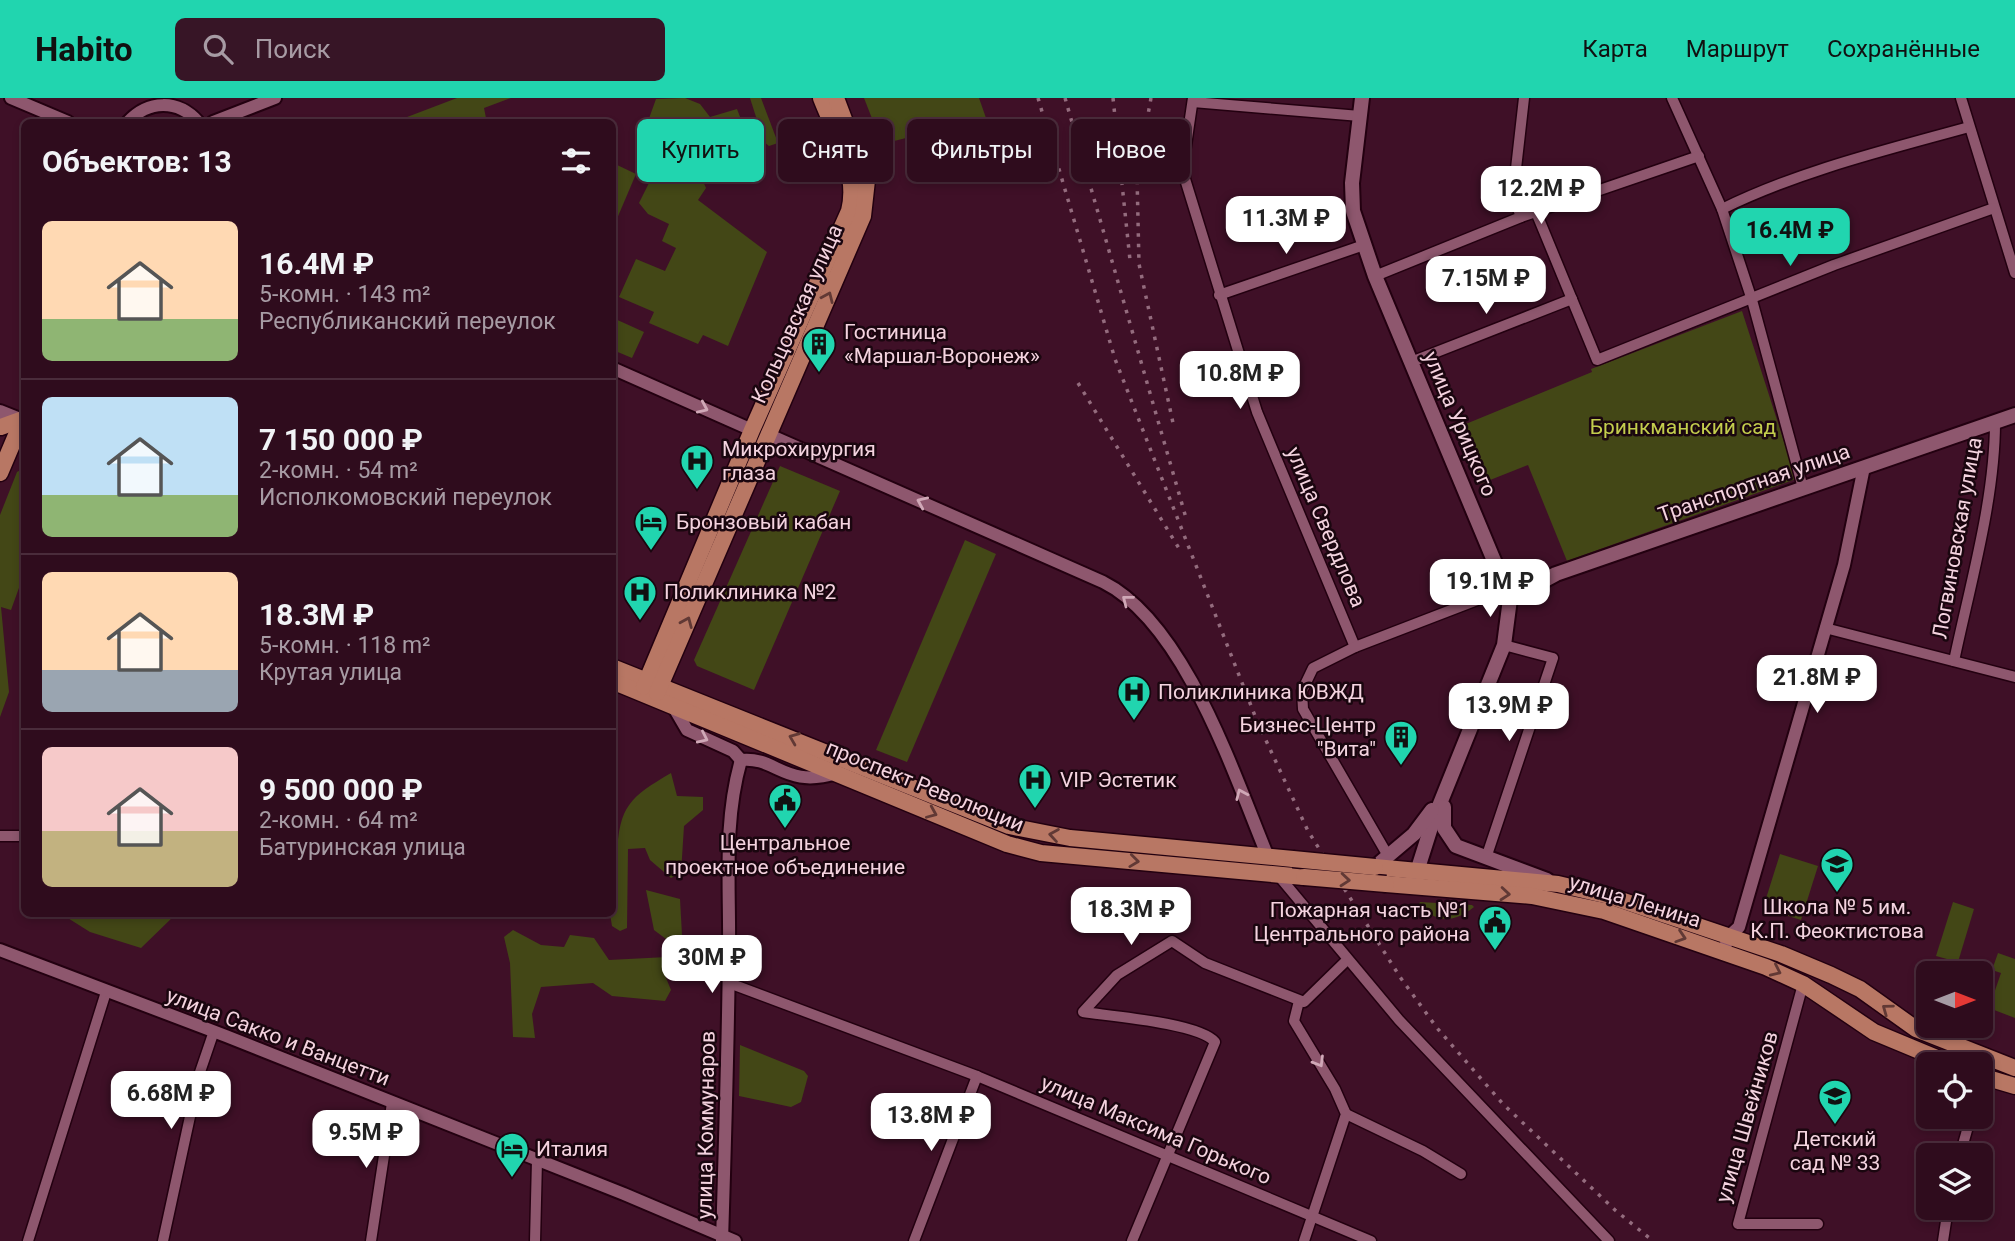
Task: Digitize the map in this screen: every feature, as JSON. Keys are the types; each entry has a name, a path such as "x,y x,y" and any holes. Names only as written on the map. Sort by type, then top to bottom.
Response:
{"main road":[{"name":"Кольцовская улица","path":"651,689 760,432 849,211 854,192 849,170 821,98"},
{"name":"Кольцовская улица","path":"760,432 863,216 867,180 836,98"},
{"name":"улица Урицкого","path":"1362,98 1352,183 1353,211 1375,276 1510,598"},
{"name":"Транспортная улица","path":"1510,598 1556,574 2015,415"},
{"path":"0,472 14,425"},
{"path":"1414,878 1504,645 1510,598"},
{"name":"проспект Революции","path":"616,669 651,689 673,706 1007,844 1041,853 1278,875"},
{"name":"проспект Революции","path":"616,682 651,689 1009,826 1070,838 1268,856"},
{"path":"1375,867 1414,834 1445,792"},
{"name":"улица Ленина","path":"1445,792 1442,823 1447,836 1456,846 1558,884 1609,897 1726,944 1803,984 1874,1032 1922,1052"},
{"name":"улица Ленина","path":"1268,856 1375,867 1414,878 1560,900 1726,944 1831,975 1860,989 1916,1029 2015,1068"},
{"name":"улица Ленина","path":"1278,875 1386,884 1414,878 1558,884"},
{"path":"1993,1081 2015,1086"}],"street":[{"path":"11,98 61,119"},
{"path":"221,119 275,98"},
{"path":"1521,217 1513,195 1524,98"},
{"path":"1672,98 1721,209 1752,300 1803,488"},
{"path":"1961,98 2015,273"},
{"path":"1193,100 1360,116"},
{"name":"улица Свердлова","path":"1193,100 1184,159 1185,178 1219,295 1257,412 1355,647"},
{"path":"132,119 144,109 163,101 182,109 194,119"},
{"path":"1721,209 1749,196 1879,152 1969,127"},
{"path":"1375,276 1521,217 1699,156"},
{"path":"1535,212 1597,360 1834,265 1994,208"},
{"path":"1219,295 1364,245"},
{"path":"1411,362 1572,299"},
{"path":"616,370 1103,582 1136,607 1164,636 1185,670 1268,856"},
{"name":"Логвиновская улица","path":"1954,661 1980,534 1995,444 1996,422"},
{"path":"1726,944 1739,927 1844,565 1864,467"},
{"path":"1387,855 1303,709 1302,691 1312,668 1355,647 1485,597 1510,598"},
{"path":"1825,628 2015,677"},
{"path":"1486,858 1553,658 1504,645"},
{"path":"673,706 687,730 733,751 741,760 752,760 805,779 836,773"},
{"name":"улица Коммунаров","path":"722,1238 729,983 729,808 741,760"},
{"path":"0,836 21,836"},
{"path":"1278,875 1420,1044 1605,1240"},
{"path":"1132,1241 1166,1154 1215,1042 1211,1037 1183,1028 1083,1012 1116,975 1172,941 1205,963 1304,1002 1348,960"},
{"name":"улица Сакко и Ванцетти","path":"0,950 214,1031 735,1241"},
{"name":"улица Максима Горького","path":"729,983 977,1076 1371,1241"},
{"name":"улица Швейников","path":"1803,984 1738,1224 1818,1224"},
{"path":"28,1241 106,992"},
{"path":"1299,1001 1294,1021 1335,1089 1346,1114 1423,1151 1461,1174"},
{"path":"163,1241 199,1075 214,1031"},
{"path":"914,1241 977,1076"},
{"path":"371,1241 392,1103"},
{"path":"1304,1241 1346,1114"},
{"path":"535,1241 537,1160"},
{"path":"1943,1241 1946,1220"}],"green space":[{"path":"457,98 511,98 484,108 486,118 483,119 402,119"},
{"path":"685,98 700,104 710,117 737,109 741,119 649,119 656,99"},
{"path":"750,98 761,98 778,143 769,146 764,142 764,119 757,119"},
{"path":"864,98 979,98 986,118 907,119 907,138 893,141 893,119 872,119"},
{"path":"616,164 636,174 616,221"},
{"path":"650,182 703,182 706,188 698,200 767,252 728,346 703,335 698,344 649,323 654,312 619,297 636,259 665,271 676,248 662,241 669,224 648,214 639,203"},
{"name":"Бринкманский сад","path":"1742,311 1796,479 1567,561 1528,465 1480,484 1456,428 1592,372 1591,369"},
{"path":"616,319 644,332 632,358 616,351"},
{"path":"780,466 840,491 754,690 697,666 694,660"},
{"path":"21,470 21,582 11,610 1,607 9,692 0,717 0,515 17,472"},
{"path":"965,540 996,554 907,762 876,750"},
{"path":"671,773 677,796 703,797 703,810 684,826 681,873 671,878 650,860 645,848 628,849 627,928 620,931 612,926 610,917 616,917 618,838 629,805 646,789"},
{"path":"1780,854 1818,866 1801,920 1763,908"},
{"path":"646,890 680,899 682,935 666,939 654,930"},
{"path":"1420,902 1474,907 1459,916 1445,919 1425,911"},
{"path":"1953,902 1974,909 1958,961 1936,956"},
{"path":"66,917 173,917 141,948 90,932"},
{"path":"513,930 541,945 564,947 570,935 594,938 609,960 667,957 664,973 671,990 665,1001 612,996 593,983 541,987 532,1014 535,1038 513,1037 510,963 504,937"},
{"path":"1998,953 2015,959 2015,1018 1993,1010 1993,996 2001,973 1993,970"},
{"path":"740,1045 804,1071 808,1076 801,1102 791,1107 739,1096"}],"railway":[{"path":"1038,98 1115,359 1257,721 1308,831 1400,977 1437,1028 1503,1104 1615,1210 1653,1241"},
{"path":"1065,98 1186,518"},
{"path":"1113,98 1130,260"},
{"path":"1151,98 1137,176 1139,264 1173,423"},
{"path":"1078,383 1180,550"}],"place":[{"name":"Гостиница «Маршал-Воронеж»","path":"819,374"},
{"name":"Микрохирургия глаза","path":"697,491"},
{"name":"Бронзовый кабан","path":"651,552"},
{"name":"Поликлиника №2","path":"640,622"},
{"name":"Поликлиника ЮВЖД","path":"1134,722"},
{"name":"Бизнес-Центр \"Вита\"","path":"1401,767"},
{"name":"VIP Эстетик","path":"1035,810"},
{"name":"Центральное проектное объединение","path":"785,830"},
{"name":"Школа № 5 им. К.П. Феоктистова","path":"1837,894"},
{"name":"Пожарная часть №1 Центрального района","path":"1495,952"},
{"name":"Детский сад № 33","path":"1835,1126"},
{"name":"Италия","path":"512,1179"}]}
